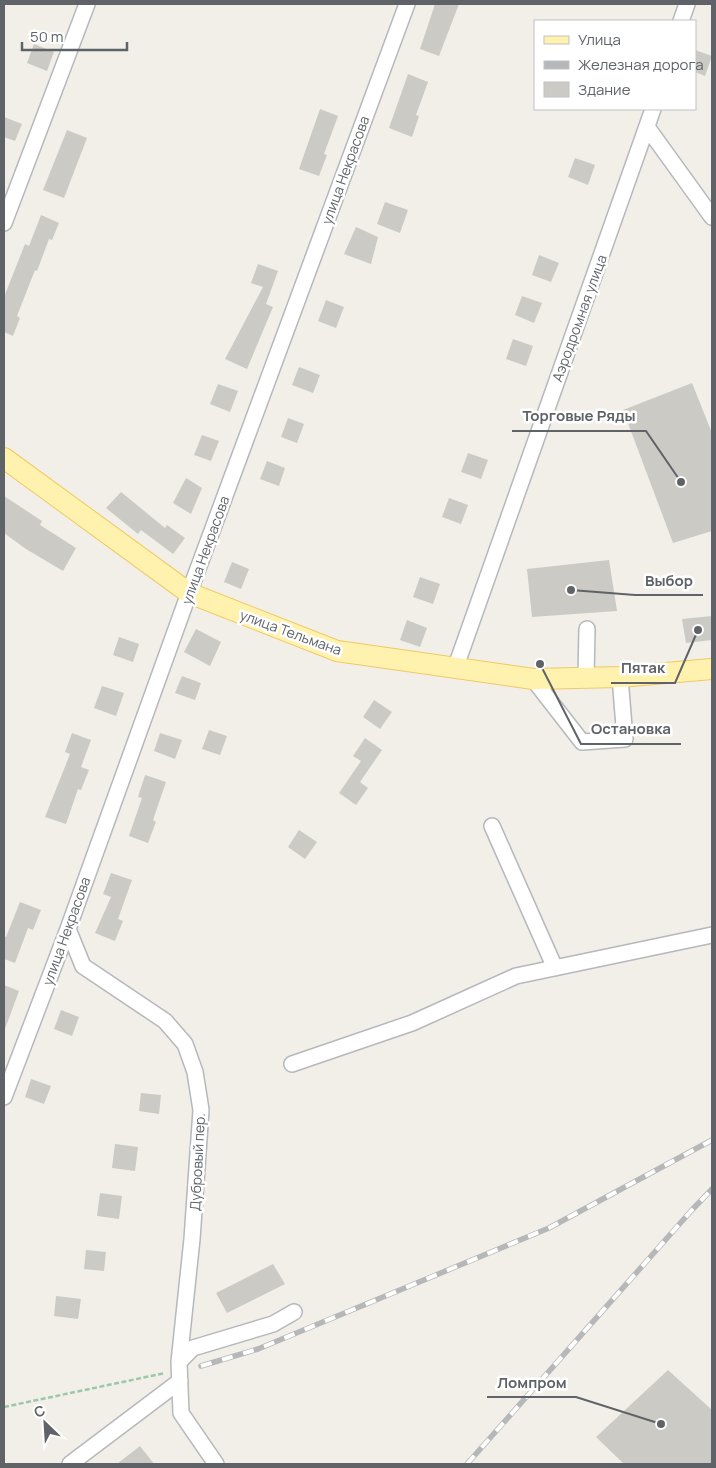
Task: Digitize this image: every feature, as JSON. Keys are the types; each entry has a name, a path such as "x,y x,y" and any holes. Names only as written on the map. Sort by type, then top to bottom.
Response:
{"main road":[{"name":"улица Тельмана","path":"4,458 189,593 337,651 533,679 620,677 712,669"}],"street":[{"path":"4,223 87,4"},
{"name":"улица Некрасова","path":"4,1097 8,1073 68,929 189,593 407,4"},
{"path":"681,20 687,4"},
{"name":"Аэродромная улица","path":"455,669 653,110"},
{"path":"647,127 712,218"},
{"path":"586,677 587,629"},
{"path":"533,679 582,742 625,738 620,677"},
{"path":"492,826 555,968"},
{"name":"Дубровый пер.","path":"68,929 83,966 165,1021 185,1044 195,1072 200,1110 192,1238 179,1371 181,1413 216,1464"},
{"path":"292,1064 412,1023 516,976 712,935"},
{"path":"76,1463 179,1371 193,1348 273,1324 294,1312"}],"path":[{"path":"4,1407 179,1371"}],"building":[{"path":"435,4 459,4 439,56 420,49"},
{"path":"34,44 54,52 47,71 27,63"},
{"path":"696,50 712,56 705,76 696,72"},
{"path":"408,74 428,82 416,115 419,116 412,137 389,128"},
{"path":"320,109 338,116 324,154 327,155 319,176 299,169"},
{"path":"4,117 22,124 15,141 4,137"},
{"path":"67,130 87,138 64,198 43,190"},
{"path":"575,158 595,165 588,185 568,177"},
{"path":"385,202 408,210 400,233 377,224"},
{"path":"41,215 59,223 52,240 49,239 37,271 35,270 17,316 20,318 13,336 4,332 4,297 25,244 29,246"},
{"path":"356,227 378,237 371,264 344,254"},
{"path":"539,255 559,263 551,282 532,275"},
{"path":"258,264 278,271 266,304 273,307 247,369 225,359 263,287 251,283"},
{"path":"522,296 542,303 534,323 515,315"},
{"path":"326,300 344,307 336,328 318,321"},
{"path":"513,339 533,346 526,366 506,359"},
{"path":"299,367 320,375 313,393 292,385"},
{"path":"692,383 712,433 712,531 673,543 623,410"},
{"path":"218,384 238,391 230,412 210,404"},
{"path":"288,418 304,424 297,443 281,437"},
{"path":"202,435 219,441 211,461 194,455"},
{"path":"468,453 488,460 481,479 461,472"},
{"path":"267,461 285,468 279,486 260,479"},
{"path":"186,478 202,488 191,514 173,503"},
{"path":"121,492 165,528 167,525 185,538 173,554 141,530 138,534 106,508"},
{"path":"4,496 42,521 40,525 76,548 63,571 26,549 4,533"},
{"path":"449,498 468,505 461,524 442,517"},
{"path":"609,560 617,611 532,617 527,569"},
{"path":"232,562 249,569 241,589 224,582"},
{"path":"420,577 440,584 433,604 413,597"},
{"path":"712,616 712,640 686,643 682,619"},
{"path":"407,620 427,628 420,647 400,640"},
{"path":"196,629 221,642 210,666 184,652"},
{"path":"119,637 139,644 133,662 113,655"},
{"path":"182,676 201,683 195,700 175,693"},
{"path":"102,686 124,693 116,716 94,708"},
{"path":"374,700 392,712 380,729 363,717"},
{"path":"209,730 227,736 220,755 202,749"},
{"path":"72,733 91,740 81,767 89,770 81,790 78,789 66,824 45,817 70,754 65,752"},
{"path":"160,733 182,740 175,759 154,751"},
{"path":"365,738 382,750 360,782 368,788 356,805 339,793 361,761 353,756"},
{"path":"145,775 166,782 153,820 156,822 148,843 129,836 142,798 138,797"},
{"path":"299,830 317,842 305,859 288,847"},
{"path":"111,873 132,880 118,919 123,921 115,941 95,933 111,897 103,894"},
{"path":"20,902 41,910 33,930 28,928 15,963 4,959 4,936 6,937"},
{"path":"4,985 19,991 5,1029 4,1028"},
{"path":"61,1010 79,1017 72,1036 54,1029"},
{"path":"31,1079 51,1086 44,1104 25,1097"},
{"path":"141,1093 161,1095 159,1114 139,1111"},
{"path":"115,1144 138,1147 135,1171 112,1168"},
{"path":"100,1193 122,1196 119,1219 97,1216"},
{"path":"86,1250 106,1252 104,1271 84,1269"},
{"path":"273,1264 285,1284 227,1313 216,1293"},
{"path":"56,1296 81,1299 78,1319 54,1316"},
{"path":"668,1370 712,1410 712,1464 624,1464 596,1437"},
{"path":"140,1446 154,1464 117,1464"}],"railway":[{"path":"201,1366 258,1349 549,1228 712,1140"},
{"path":"467,1464 712,1189"}],"place":[{"name":"Торговые Ряды","path":"681,482"},
{"name":"Выбор","path":"571,590"},
{"name":"Пятак","path":"698,630"},
{"name":"Остановка","path":"540,664"},
{"name":"Ломпром","path":"661,1424"}]}
